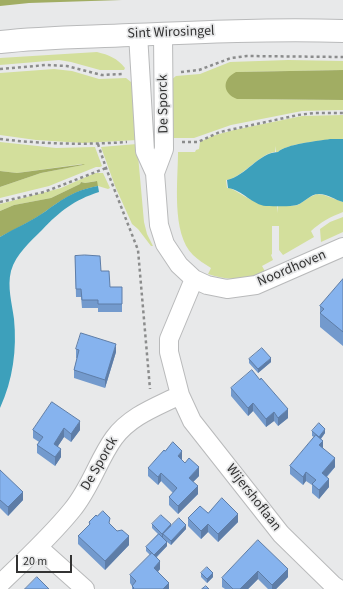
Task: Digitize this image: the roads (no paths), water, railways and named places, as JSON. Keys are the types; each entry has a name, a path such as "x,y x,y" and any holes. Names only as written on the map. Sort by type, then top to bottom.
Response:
{"main road":[{"name":"Sint Wirosingel","path":"0,42 27,39 259,30 343,31"}],"street":[{"name":"De Sporck","path":"138,34 143,141 145,151 155,174 159,225 165,244 179,265 194,279"},
{"name":"De Sporck","path":"155,174 164,148 163,34"},
{"name":"Noordhoven","path":"194,279 207,285 227,289 256,285 343,247"},
{"path":"180,395 169,352 169,339 194,279"},
{"name":"De Sporck","path":"0,584 38,547 73,509 89,486 114,438 126,425 138,415 180,395"},
{"name":"Wijershoflaan","path":"180,395 192,422 281,534 333,585 339,589"},
{"path":"38,547 85,589"}],"water":[{"path":"330,139 343,139 343,202 325,195 316,194 297,205 266,206 257,203 233,189 228,188 227,180 234,178 264,156 295,145"},
{"path":"98,186 99,192 82,199 55,217 24,249 13,265 10,277 10,295 15,330 13,364 8,386 0,408 0,237 35,218 70,195"}]}
